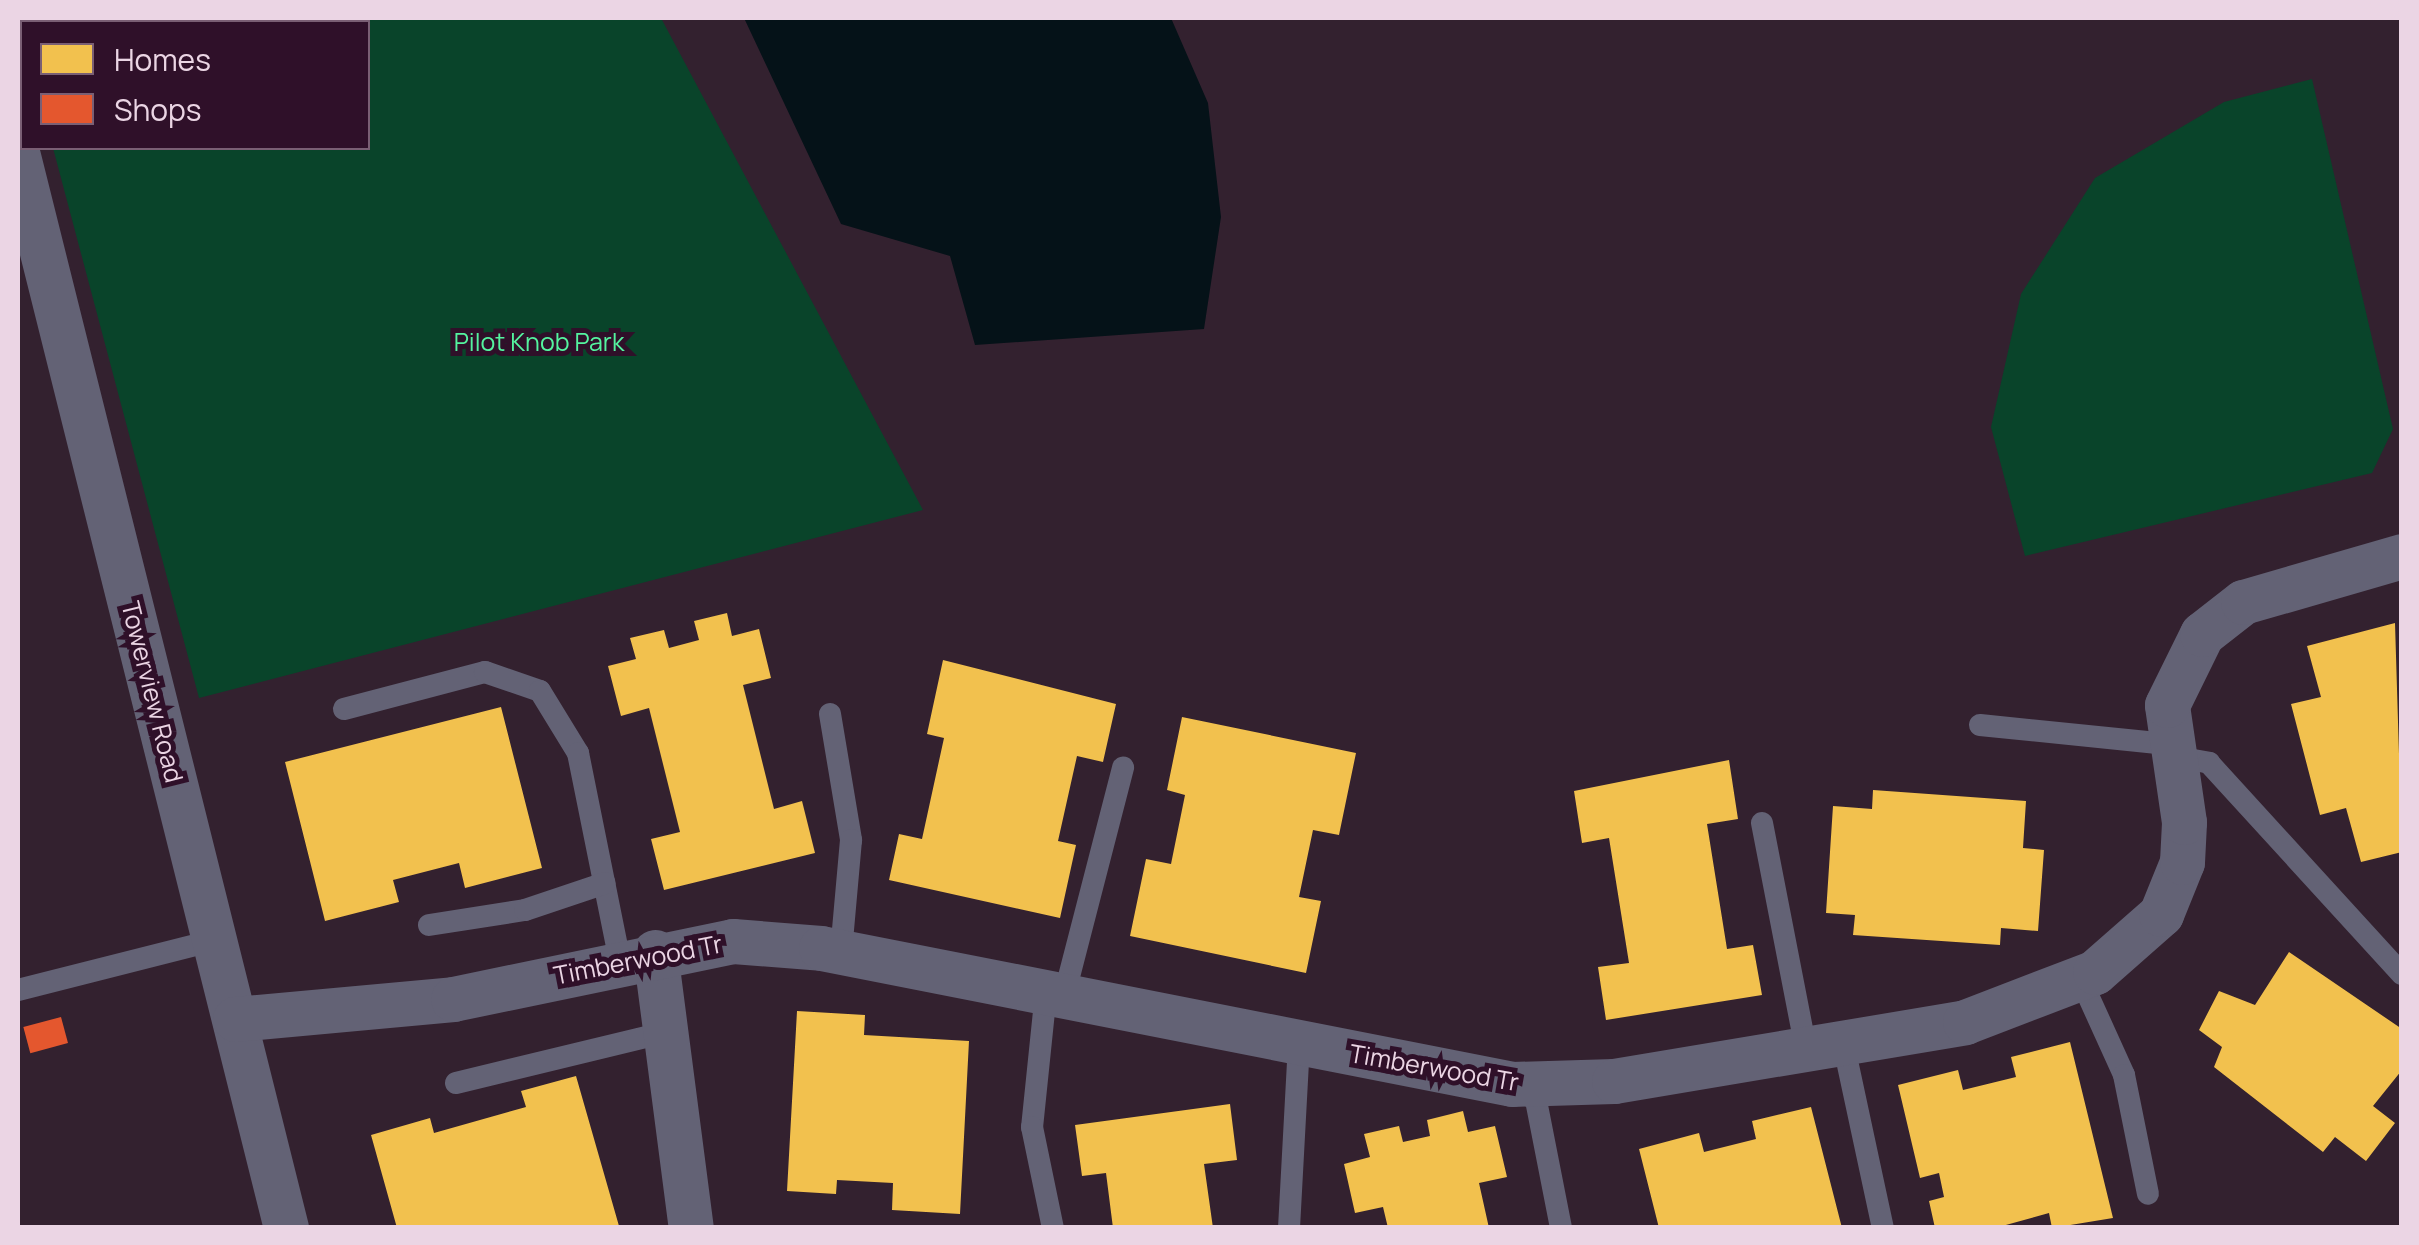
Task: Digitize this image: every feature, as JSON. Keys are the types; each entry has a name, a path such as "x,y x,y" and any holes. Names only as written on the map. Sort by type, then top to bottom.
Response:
{"street":[{"name":"Towerview Road","path":"18,156 286,1228"},
{"name":"Timberwood Tr","path":"235,1019 453,999 637,956 733,941 841,952 1533,1085 1824,1046 2008,1012 2081,980 2147,932 2171,894 2184,822 2167,750 2167,704 2185,654 2222,616 2402,556"},
{"path":"637,956 663,1033 691,1228"}],"lane":[{"path":"344,708 485,672 540,691 578,752 605,883 637,956"},
{"path":"830,714 850,840 841,952"},
{"path":"1980,725 2167,750 2209,763 2402,974"},
{"path":"1053,1228 1032,1128 1055,994 1123,768"},
{"path":"1762,823 1824,1046 1883,1228"},
{"path":"430,925 526,910 605,883"},
{"path":"18,990 215,940"},
{"path":"2081,980 2124,1075 2148,1194"},
{"path":"456,1083 663,1033"},
{"path":"1289,1228 1299,1043"},
{"path":"1533,1085 1562,1228"}],"green space":[{"name":"Pilot Knob Park","path":"19,18 661,18 923,510 199,698 54,150 370,150 370,20 20,23"},
{"path":"2312,79 2393,429 2372,473 2025,556 1991,427 2021,294 2095,178 2224,102"}],"shaded area":[{"path":"744,18 1171,18 1208,103 1221,217 1204,329 975,345 950,256 841,224"}],"building: Homes":[{"path":"727,613 732,636 759,629 771,678 743,685 774,809 802,801 815,853 664,890 651,839 680,832 649,708 621,716 608,666 636,659 630,638 664,630 669,648 699,640 694,621"},
{"path":"2395,623 2402,852 2361,862 2346,808 2320,815 2291,704 2321,697 2307,646"},
{"path":"943,660 1116,704 1103,762 1077,756 1058,841 1076,845 1060,918 889,880 899,834 922,839 944,738 927,734"},
{"path":"501,707 542,868 465,888 459,863 393,880 399,902 325,921 285,762"},
{"path":"1182,717 1356,753 1339,835 1313,830 1299,897 1321,901 1306,973 1130,936 1146,859 1171,864 1185,795 1167,790"},
{"path":"1729,760 1738,819 1707,824 1727,949 1753,945 1762,995 1606,1020 1598,967 1629,963 1609,838 1582,843 1574,791"},
{"path":"1873,790 2026,801 2023,848 2044,850 2038,931 2001,928 2000,945 1853,935 1855,915 1826,913 1833,806 1872,809"},
{"path":"2289,952 2402,1029 2402,1070 2373,1106 2395,1123 2366,1161 2335,1137 2323,1152 2214,1067 2222,1047 2199,1030 2219,991 2255,1005"},
{"path":"797,1011 865,1015 864,1035 969,1041 960,1214 892,1210 893,1183 837,1180 836,1194 787,1191"},
{"path":"2070,1042 2113,1218 2052,1228 2049,1213 1995,1228 1935,1228 1929,1201 1944,1197 1939,1173 1920,1178 1898,1085 1958,1070 1963,1090 2016,1077 2011,1057"},
{"path":"576,1076 619,1226 397,1228 371,1135 430,1118 434,1133 526,1107 521,1091"},
{"path":"1230,1104 1237,1160 1204,1164 1213,1228 1113,1228 1106,1173 1082,1176 1075,1125"},
{"path":"1811,1107 1842,1228 1659,1228 1639,1149 1699,1133 1704,1152 1756,1139 1752,1121"},
{"path":"1463,1111 1468,1132 1495,1126 1507,1177 1479,1183 1489,1228 1388,1228 1383,1207 1355,1213 1344,1164 1370,1157 1364,1134 1399,1126 1403,1142 1430,1136 1427,1120"}],"building: Shops":[{"path":"61,1017 68,1043 30,1053 23,1027"}]}
